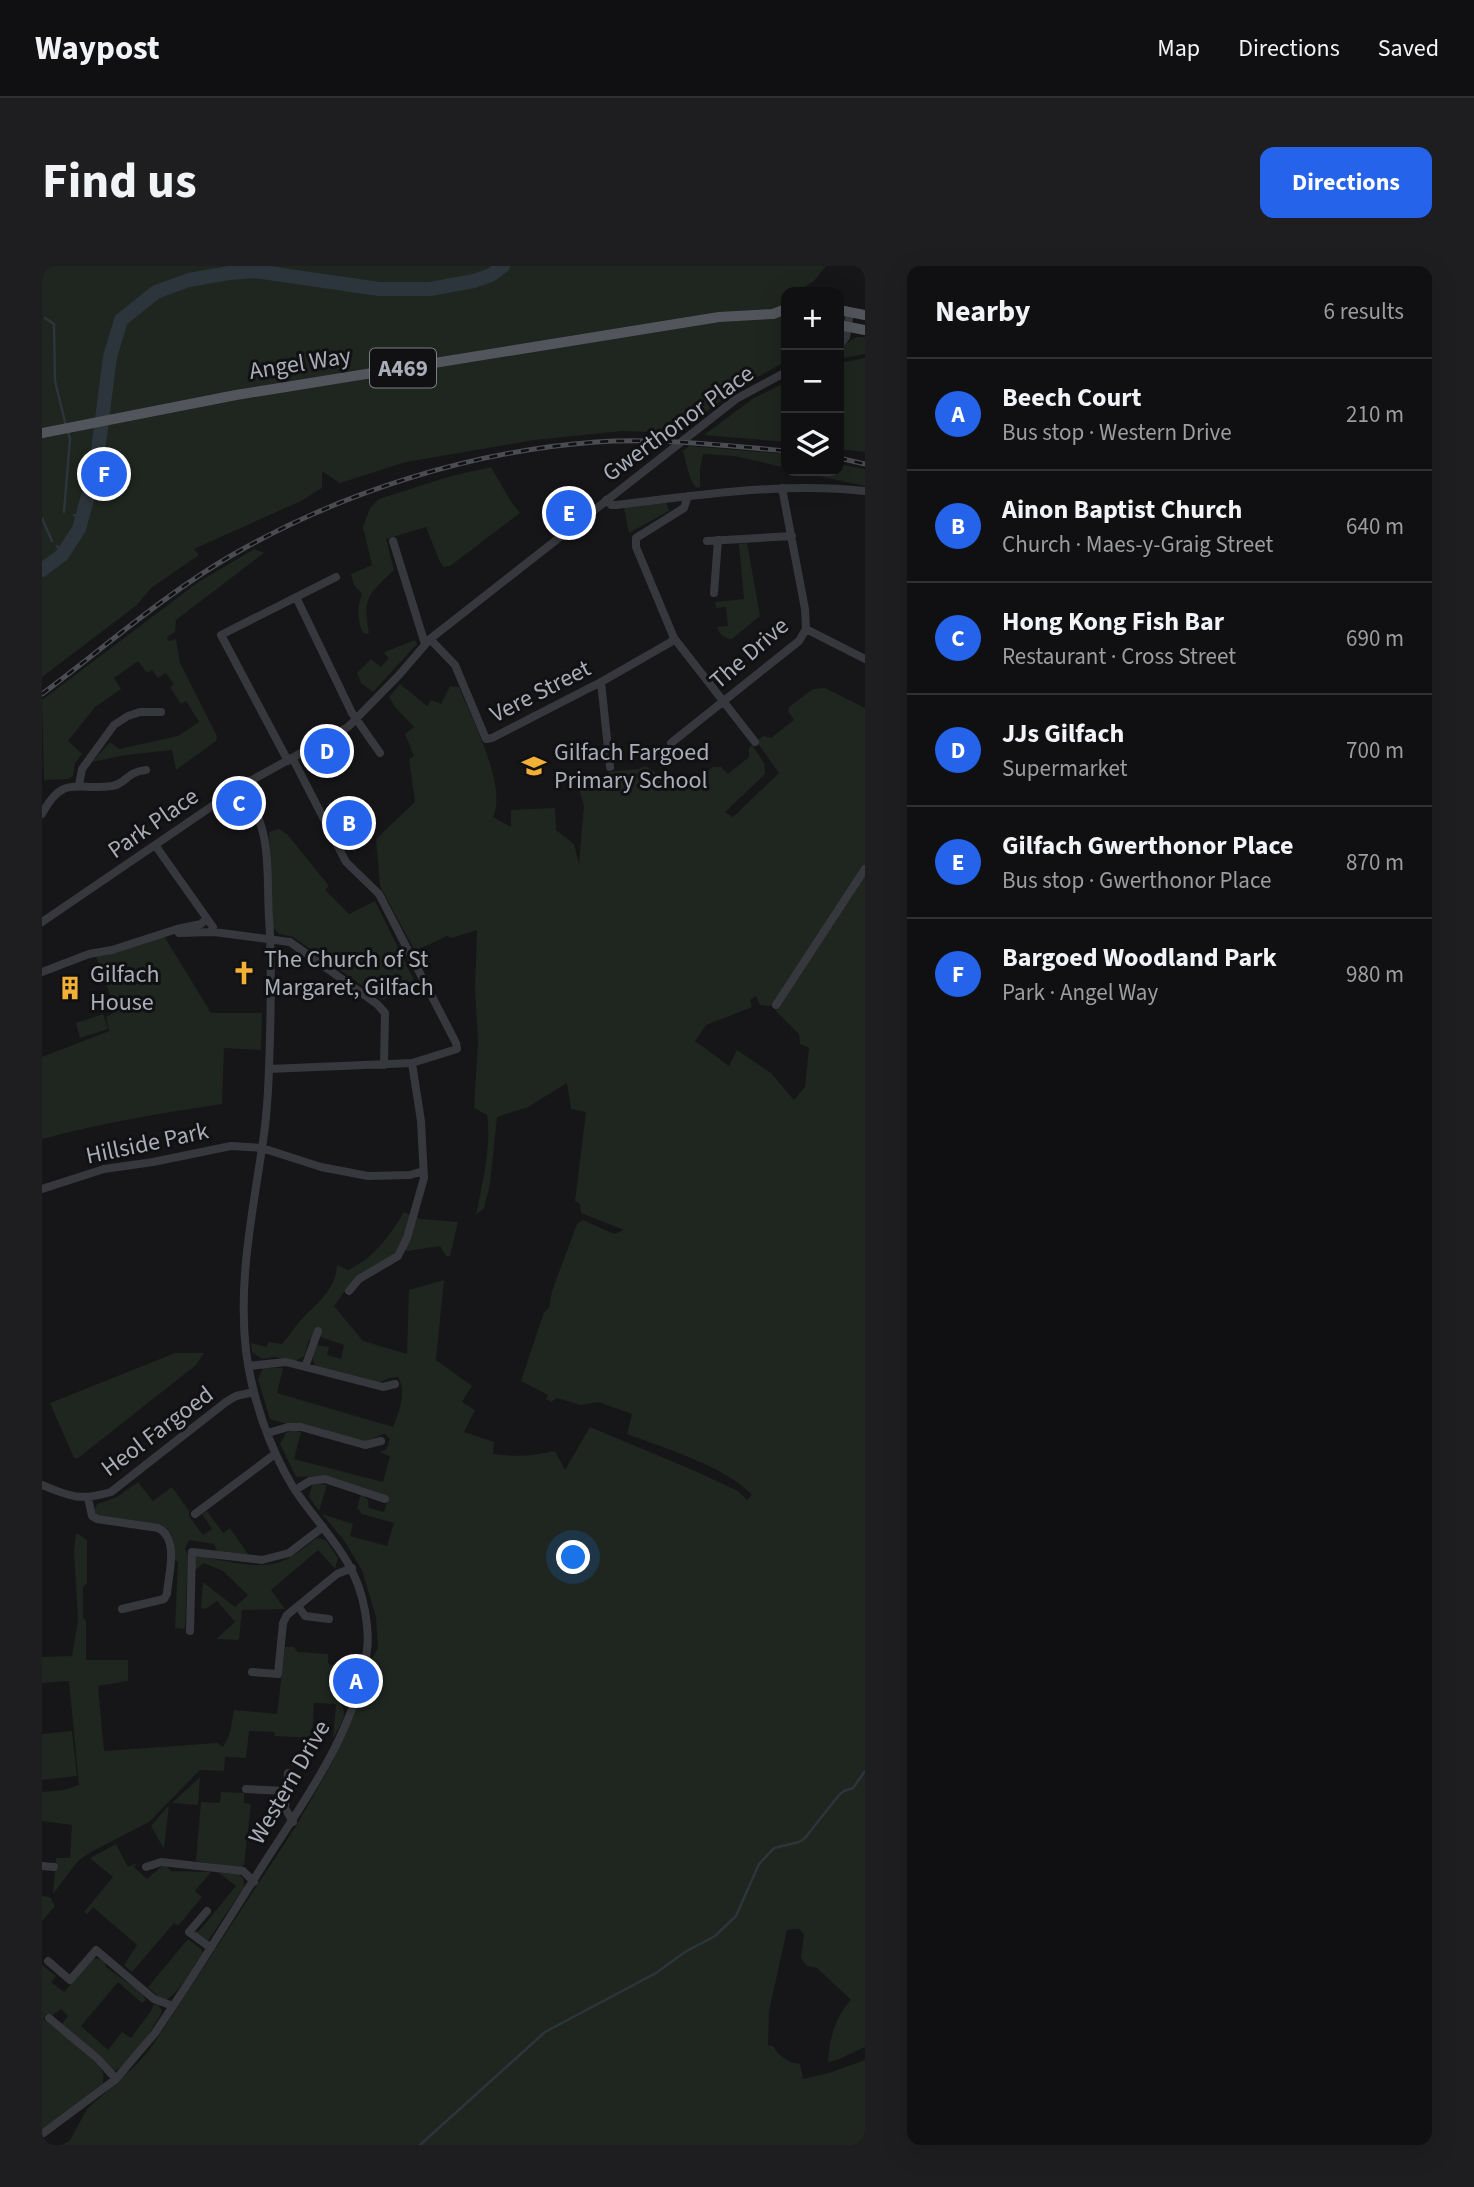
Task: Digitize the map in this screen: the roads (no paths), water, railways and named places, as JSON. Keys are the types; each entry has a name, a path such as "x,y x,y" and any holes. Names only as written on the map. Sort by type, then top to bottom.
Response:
{"main road":[{"name":"Angel Way","path":"42,433 344,377 706,319 773,314 781,311"},
{"path":"773,314 781,318"},
{"path":"844,317 865,315"},
{"path":"844,318 865,330"}],"street":[{"name":"Gwerthonor Place","path":"357,720 427,642 736,399 781,375"},
{"path":"606,500 611,505 618,505 782,488 865,491"},
{"name":"The Drive","path":"671,743 799,640 806,629 805,609 782,488"},
{"path":"688,496 684,508 636,538 636,547 674,638 754,742"},
{"path":"707,541 792,536"},
{"path":"714,593 718,540"},
{"path":"393,541 427,642"},
{"path":"269,1069 412,1063 457,1049 379,894 346,862 221,635 336,577"},
{"path":"296,597 357,720 380,753"},
{"path":"806,629 865,659"},
{"name":"Vere Street","path":"427,642 455,665 486,739 601,682 674,638"},
{"path":"601,682 610,767"},
{"path":"79,785 82,769 114,725 140,712 161,712"},
{"name":"Park Place","path":"43,920 243,785 335,736 357,720"},
{"path":"42,814 50,798 58,790 79,785 114,786 134,771 146,770"},
{"name":"Western Drive","path":"42,2134 116,2080 155,2033 173,2006 293,1822 350,1715 364,1670 368,1645 362,1593 352,1568 338,1544 295,1489 275,1454 248,1366 243,1313 245,1259 262,1148 269,1069 271,939 268,850 257,808 243,785"},
{"path":"155,845 213,928"},
{"path":"776,1005 865,869"},
{"path":"42,972 89,954 201,924 205,920"},
{"path":"178,933 214,932 290,942 379,1006 384,1013 384,1065"},
{"path":"349,1291 359,1279 398,1256 407,1238 424,1178 421,1121 412,1063"},
{"name":"Hillside Park","path":"42,1189 104,1169 153,1163 231,1146 262,1148 321,1167 368,1176 410,1175 424,1171"},
{"path":"305,1367 318,1331"},
{"path":"248,1366 286,1362 383,1387 395,1384"},
{"name":"Heol Fargoed","path":"42,1485 67,1496 88,1498 111,1492 236,1396 254,1392"},
{"path":"268,1433 288,1427 300,1427 365,1445 382,1441"},
{"path":"195,1514 275,1454"},
{"path":"295,1489 310,1481 325,1479 385,1499"},
{"path":"88,1498 92,1516 97,1519 158,1528 165,1532 169,1539 171,1547 167,1594 164,1599 122,1609"},
{"path":"190,1632 192,1552 262,1560 289,1553 323,1527"},
{"path":"252,1672 278,1674 283,1623 287,1615 337,1574 352,1568"},
{"path":"298,1606 304,1616 329,1619"},
{"path":"288,1773 285,1808 293,1822"},
{"path":"246,1789 287,1791"},
{"path":"146,1867 161,1862 243,1871 254,1882"},
{"path":"42,1866 54,1867"},
{"path":"206,1911 188,1931 211,1948"},
{"path":"48,1961 70,1980 96,1950 154,1999 173,2006"},
{"path":"50,2018 98,2059 116,2080"}],"waterway":[{"path":"42,570 62,555 79,529 96,466 110,357 121,320 156,292 189,280 255,271 379,289 430,289 474,281 491,275 503,266"},
{"path":"45,318 54,324 55,381 66,426"},
{"path":"64,512 70,439 68,432"},
{"path":"74,515 82,517"},
{"path":"42,518 52,541"},
{"path":"57,546 62,555"},
{"path":"420,2145 545,2032 656,1973 685,1952 715,1936 736,1916 759,1864 774,1848 805,1838 839,1795 853,1788 865,1771"}],"railway":[{"path":"42,694 160,603 234,554 319,512 409,478 502,455 596,442 715,444 781,451"},
{"path":"844,459 865,464"}],"place":[{"name":"Bargoed Woodland Park","path":"104,474"},
{"name":"Gilfach Gwerthonor Place","path":"569,513"},
{"name":"JJs Gilfach","path":"327,751"},
{"name":"Gilfach Fargoed Primary School","path":"534,766"},
{"name":"Hong Kong Fish Bar","path":"239,803"},
{"name":"Ainon Baptist Church","path":"349,823"},
{"name":"The Church of St Margaret, Gilfach","path":"244,973"},
{"name":"Gilfach House","path":"70,988"},
{"name":"Beech Court","path":"356,1681"}]}
